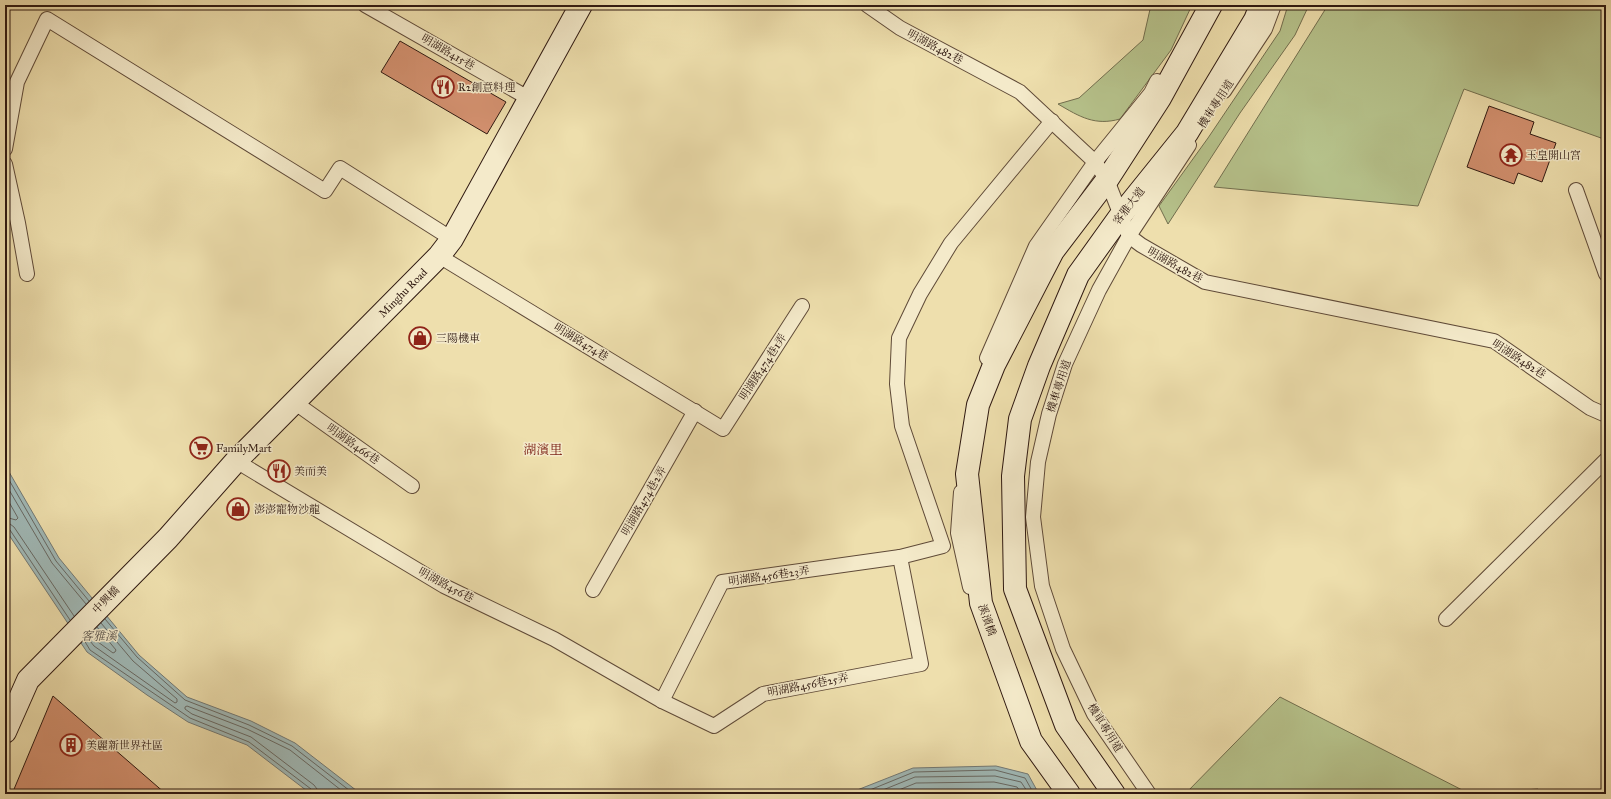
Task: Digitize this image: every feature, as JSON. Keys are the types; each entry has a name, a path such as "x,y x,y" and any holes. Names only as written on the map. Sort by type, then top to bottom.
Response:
{"street":[{"name":"Minghu Road","path":"168,538 236,461 439,256 452,240 581,5"},
{"path":"975,405 994,365 1053,252 1107,180 1160,98 1210,5"},
{"name":"客雅大道","path":"1114,794 1066,724 1015,589 1013,476 1020,419 1038,366 1078,275 1121,215 1187,133 1255,20 1261,5"},
{"name":"溪濱橋","path":"975,405 967,474 981,603 1031,741 1069,794"},
{"name":"中興橋","path":"5,732 28,680 168,538"}],"lane":[{"name":"明湖路415巷","path":"365,5 530,100"},
{"name":"明湖路482巷","path":"867,5 900,28 1020,92 1096,162 1107,180 1128,236 1205,282 1494,341 1590,408 1606,415"},
{"path":"1063,794 1032,750 997,678 972,594 958,533 962,473 975,405 988,354 1036,246 1096,162 1151,93 1200,5"},
{"name":"機車專用道","path":"1149,794 1094,714 1063,649 1042,586 1033,517 1038,462 1049,414 1065,364 1099,290 1128,236 1265,29 1274,5"},
{"path":"5,150 18,82 47,19 324,191 340,168 452,240"},
{"path":"900,557 943,546 902,426 897,384 898,338 920,294 950,243 1052,121"},
{"path":"5,164 27,274"},
{"path":"1576,190 1606,274"},
{"name":"明湖路474巷","path":"439,256 723,429"},
{"name":"明湖路474巷1弄","path":"723,429 802,306"},
{"name":"明湖路466巷","path":"294,402 412,486"},
{"path":"1590,408 1606,402"},
{"name":"明湖路474巷2弄","path":"593,590 695,411"},
{"path":"1446,619 1606,460"},
{"name":"明湖路456巷","path":"236,461 444,586 554,639 662,701"},
{"name":"明湖路456巷25弄","path":"662,701 714,726 763,694 921,664 900,557"},
{"name":"明湖路456巷23弄","path":"662,701 722,582 900,557"}],"green space":[{"path":"1151,5 1192,5 1171,50 1120,119 1111,121 1095,121 1073,113 1058,104 1079,98 1143,40"},
{"path":"1288,5 1309,5 1295,35 1240,113 1168,224 1159,206 1208,138 1280,31"},
{"path":"1328,5 1606,5 1606,145 1601,138 1464,89 1418,206 1214,187"},
{"path":"1280,697 1470,794 1186,794"},
{"path":"1538,789 1540,794 1470,794"}],"water":[{"name":"客雅溪","path":"5,465 59,558 139,655 187,697 251,721 295,743 361,794 311,794 247,745 188,722 87,652 5,529"},
{"path":"996,766 1028,774 1039,794 847,794 913,768"}],"building":[{"name":"R2創意料理","path":"400,41 506,102 487,134 381,72"},
{"name":"玉皇開山宮","path":"1489,106 1534,122 1530,134 1556,143 1542,182 1518,173 1514,184 1467,167"},
{"name":"美麗新世界社區","path":"53,696 166,794 12,794"}],"place":[{"name":"R2創意料理","path":"443,87"},
{"name":"玉皇開山宮","path":"1511,155"},
{"name":"三陽機車","path":"420,338"},
{"name":"FamilyMart","path":"201,448"},
{"name":"美而美","path":"279,471"},
{"name":"澎澎寵物沙龍","path":"238,509"},
{"name":"美麗新世界社區","path":"71,745"}],"district":[{"name":"湖濱里","path":"543,450"}]}
